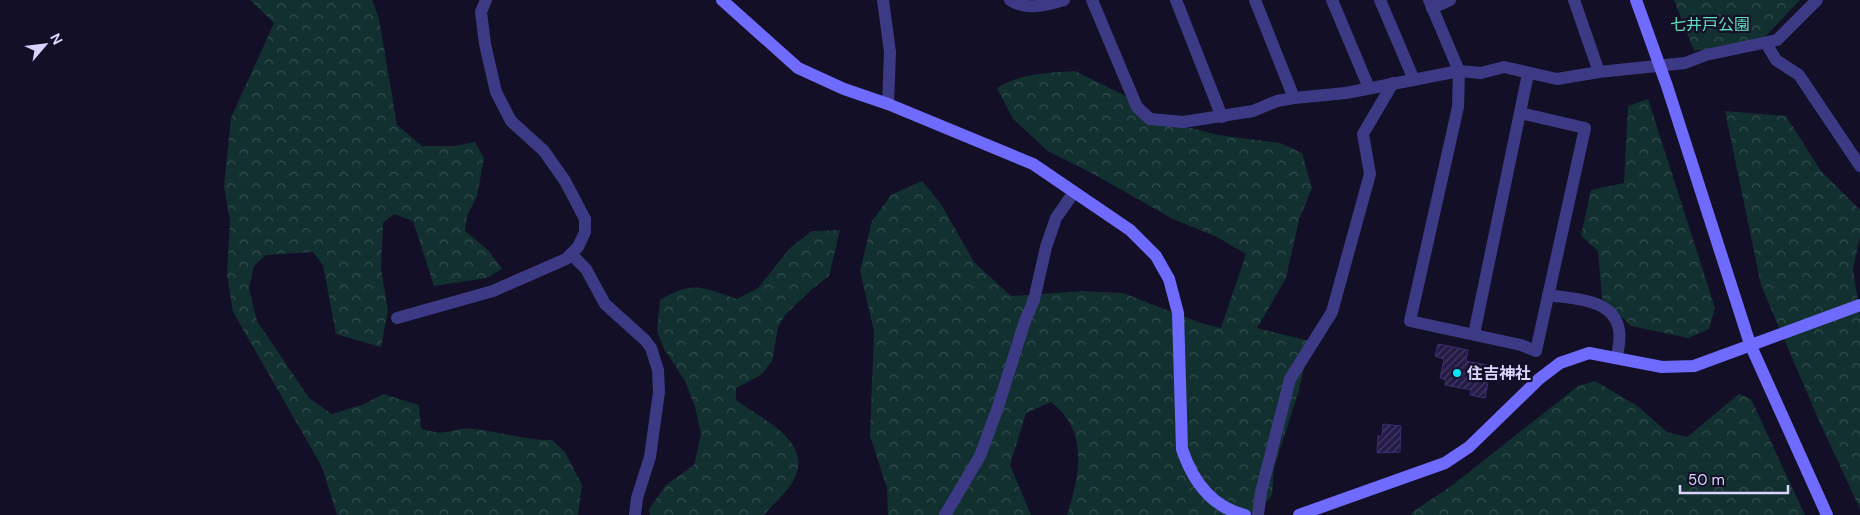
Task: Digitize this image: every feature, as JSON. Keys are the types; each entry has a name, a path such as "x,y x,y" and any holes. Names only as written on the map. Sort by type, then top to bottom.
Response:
{"street":[{"path":"397,318 493,291 566,259 578,247 585,232 585,219 565,182 544,151 511,121 496,92 485,44 481,12 486,0"},
{"path":"722,0 798,68 844,89 888,104 1033,164 1130,230 1156,256 1169,279 1178,313 1182,449 1189,469 1202,488 1219,503 1245,515"},
{"path":"883,0 890,52 888,104"},
{"path":"1010,0 1017,5 1047,6 1064,0"},
{"path":"1092,0 1136,107 1150,119 1183,122 1253,111 1277,101 1346,93 1459,71 1481,73 1504,67 1528,74 1557,79 1599,72 1685,63 1706,55 1777,40 1817,0"},
{"path":"1176,0 1222,117"},
{"path":"1255,0 1294,98"},
{"path":"1332,0 1368,88"},
{"path":"1380,0 1414,80"},
{"path":"1450,0 1431,4 1459,71 1458,106 1410,321 1474,334 1536,351 1585,128 1520,113"},
{"path":"1574,0 1599,72"},
{"path":"1636,0 1667,86 1750,344 1827,515"},
{"path":"1766,43 1776,60 1799,75 1860,166"},
{"path":"1474,334 1528,74"},
{"path":"1258,515 1290,380 1332,312 1370,174 1362,134 1394,83"},
{"path":"945,515 980,456 997,410 1025,321 1034,300 1046,247 1056,218 1074,192"},
{"path":"571,254 586,269 605,304 645,340 658,370 659,392 650,457 636,498 635,515"},
{"path":"1548,295 1600,304 1611,314 1619,330 1617,358"},
{"path":"1299,515 1446,463 1469,447 1539,379 1560,363 1589,353 1662,367 1694,366 1750,344 1860,306"}],"green space":[{"path":"250,0 372,0 379,19 397,125 422,146 455,146 475,142 484,158 477,196 467,216 465,231 488,250 502,269 487,278 434,286 413,221 394,214 383,223 381,269 388,310 381,347 336,334 323,265 313,252 266,255 254,266 249,288 257,321 309,398 332,414 364,404 383,394 419,405 421,428 430,431 444,432 474,429 532,439 552,440 565,452 582,485 578,515 337,515 322,467 233,312 227,275 230,220 224,187 231,118 274,23"},
{"name":"七井戸公園","path":"1674,0 1800,0 1762,40 1694,51"},
{"path":"1075,71 1134,100 1164,121 1218,135 1280,143 1302,153 1312,188 1299,220 1286,278 1257,328 1310,341 1299,390 1274,468 1272,495 1255,515 1067,515 1078,469 1078,454 1071,426 1063,414 1051,402 1026,413 1010,465 1031,515 888,515 887,488 870,436 874,331 860,271 872,221 891,195 922,181 941,204 974,262 1011,296 1082,291 1123,293 1198,322 1221,328 1246,254 1217,237 1173,219 1048,151 1013,119 997,88 1015,79 1044,73"},
{"path":"1648,99 1715,308 1709,329 1688,338 1631,326 1602,298 1598,251 1581,236 1591,190 1624,183 1628,106"},
{"path":"1725,111 1786,116 1821,171 1860,210 1860,237 1853,269 1860,315 1860,509 1820,423 1761,285"},
{"path":"840,230 829,276 785,315 778,328 772,361 761,375 736,388 736,400 772,424 792,444 797,456 798,468 792,483 764,515 650,515 649,509 666,485 694,465 701,434 695,407 685,381 664,349 657,331 660,300 690,288 715,291 737,299 758,288 790,248 812,231"},
{"path":"1595,381 1639,407 1667,432 1687,437 1739,394 1751,399 1805,515 1412,515 1411,513 1454,484 1578,386"}],"building":[{"path":"1438,344 1468,350 1466,361 1491,366 1485,398 1470,395 1471,390 1445,385 1446,380 1440,378 1444,359 1435,356"},
{"path":"1383,424 1401,426 1400,452 1377,453 1378,436 1382,436"}],"place":[{"name":"住吉神社","path":"1457,373"}]}
